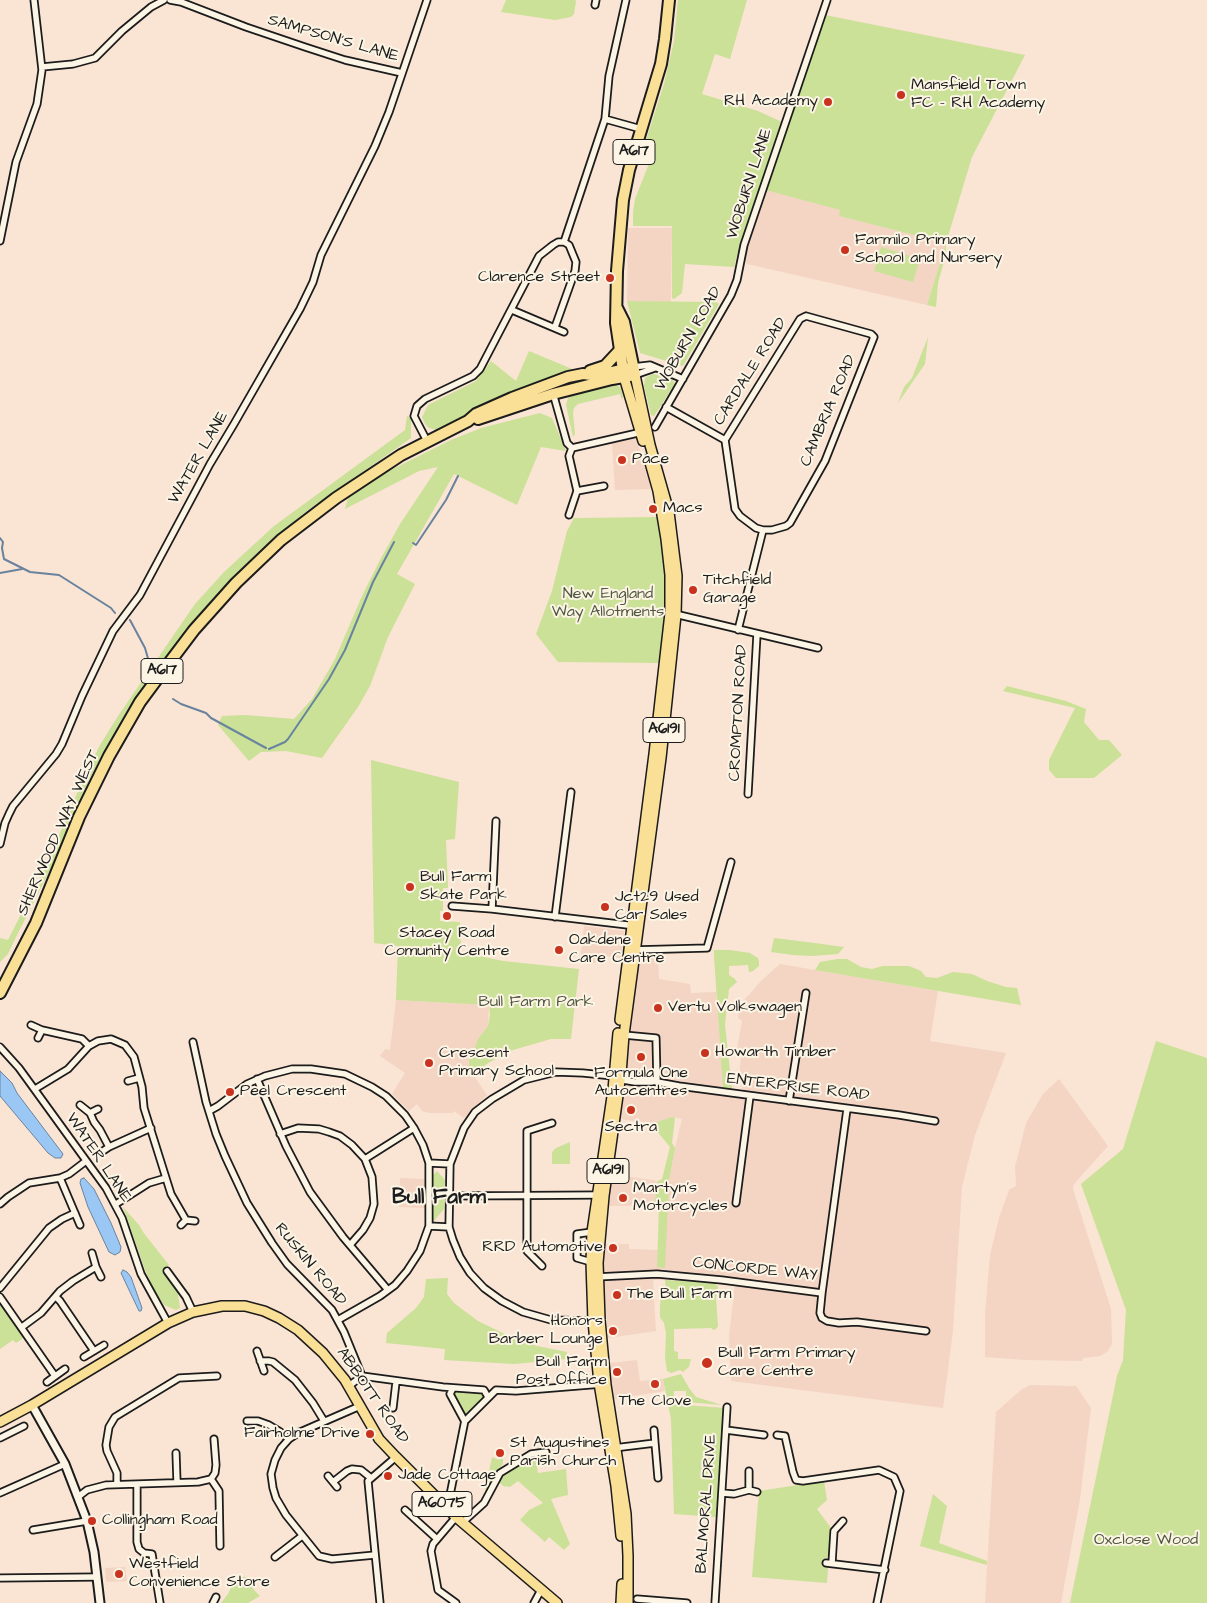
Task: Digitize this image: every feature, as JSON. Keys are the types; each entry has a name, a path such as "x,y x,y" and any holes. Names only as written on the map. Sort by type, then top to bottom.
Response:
{"highway":[{"name":"A617","path":"629,372 619,351 616,323 617,271 623,200 629,170 661,64 669,0"},
{"name":"A617","path":"616,307 624,322 629,372"},
{"name":"A617","path":"583,374 605,366 619,351"},
{"name":"SHERWOOD WAY WEST","path":"468,421 476,414 550,384 583,374 629,372"},
{"name":"SHERWOOD WAY WEST","path":"0,993 3,981 36,923 86,802 109,756 140,702 194,630 236,583 281,540 336,498 401,455 427,441 468,421 629,372"}],"main road":[{"name":"A6191","path":"618,1077 631,951 663,708 677,576 670,512 644,432 629,372"},
{"name":"A6191","path":"595,1277 591,1262 592,1232 600,1196 608,1127 624,1035 631,951"},
{"name":"A6191","path":"600,1196 600,1238 595,1277 597,1321 602,1384 626,1514 628,1603"},
{"name":"ABBOTT ROAD","path":"0,1422 32,1405 168,1323 193,1312 222,1306 245,1306 264,1311 298,1330 324,1353 349,1386 379,1439 459,1520 557,1603"},
{"name":"A6191","path":"613,1448 622,1556 622,1603"}],"street":[{"path":"0,241 16,162 37,104 42,67 34,0"},
{"path":"42,67 73,64 95,58 151,7 164,0"},
{"name":"SAMPSON'S LANE","path":"170,0 181,2 246,27 345,60 402,73"},
{"name":"WATER LANE","path":"0,844 5,822 9,814 62,744 82,696 113,631 140,594 210,464 300,309 313,282 321,255 382,129 400,84 427,0"},
{"path":"564,242 604,119 609,76 626,0"},
{"name":"WOBURN LANE","path":"740,263 744,245 827,0"},
{"path":"604,119 641,129"},
{"path":"427,441 414,416 417,406 473,376 483,364 539,256 549,247 558,242 564,242 569,245 576,262 575,271 555,327"},
{"name":"WOBURN ROAD","path":"655,426 731,295 737,280 740,263"},
{"path":"512,310 564,332"},
{"name":"CARDALE ROAD","path":"763,530 756,528 740,516 735,509 725,440 802,317 806,316 873,335"},
{"name":"CAMBRIA ROAD","path":"763,530 772,530 790,523 825,461 874,337 873,335"},
{"path":"629,372 650,365 682,379"},
{"path":"550,384 567,443 572,448"},
{"path":"666,407 725,440"},
{"path":"572,448 644,432"},
{"path":"569,515 577,491 569,456 572,448"},
{"path":"577,491 604,486"},
{"path":"738,630 763,530"},
{"path":"673,614 818,648"},
{"name":"CROMPTON ROAD","path":"748,794 757,634"},
{"path":"555,917 571,792"},
{"path":"492,909 496,822"},
{"path":"631,951 707,948 732,862"},
{"path":"452,906 634,926"},
{"path":"789,1101 806,993"},
{"path":"31,1025 42,1030 82,1039 89,1046"},
{"path":"38,1038 42,1030"},
{"path":"624,1035 656,1038 657,1082"},
{"path":"35,1089 68,1069 89,1046 106,1039 124,1045 134,1057 142,1087 144,1108 171,1194 186,1220"},
{"name":"RUSKIN ROAD","path":"193,1042 209,1111 224,1156 247,1203 287,1264 332,1310 362,1376"},
{"name":"WATER LANE","path":"0,1047 35,1089 116,1204 141,1274 168,1323"},
{"path":"209,1111 247,1084 292,1069 311,1069 346,1074 372,1087 386,1096 405,1114 414,1128 423,1145 429,1164 429,1226 420,1251 408,1270 388,1290 338,1320"},
{"name":"ENTERPRISE ROAD","path":"450,1164 464,1128 475,1112 492,1099 524,1080 556,1072 583,1072 618,1077 641,1077 657,1082 750,1096 935,1121"},
{"path":"128,1081 139,1078"},
{"path":"257,1080 293,1162 310,1192 350,1245 388,1290"},
{"path":"736,1203 750,1096"},
{"path":"80,1105 90,1113 109,1147"},
{"path":"90,1113 98,1109"},
{"name":"CONCORDE WAY","path":"595,1277 657,1274 822,1293 847,1109"},
{"path":"542,1266 527,1251 527,1131 552,1123"},
{"path":"100,1153 151,1128"},
{"path":"280,1134 303,1128 319,1129 340,1136 352,1145 365,1159 372,1178 374,1204 366,1224 356,1240 350,1245"},
{"path":"365,1159 414,1128"},
{"path":"0,1204 29,1183 60,1178 69,1174 86,1161"},
{"path":"429,1164 450,1164 449,1227 460,1257 470,1273 484,1288 502,1301 523,1312 551,1320 597,1321"},
{"path":"60,1178 80,1225"},
{"path":"116,1204 149,1183 166,1178"},
{"path":"450,1196 600,1196"},
{"path":"0,1288 49,1228 62,1218 75,1213"},
{"path":"186,1220 195,1221"},
{"path":"181,1226 186,1220"},
{"path":"429,1226 449,1227"},
{"path":"591,1262 577,1258 577,1234 592,1232"},
{"path":"92,1253 101,1277"},
{"path":"22,1327 41,1313 73,1281 96,1267"},
{"path":"167,1271 186,1297 193,1312"},
{"path":"822,1293 820,1313 822,1318 827,1321 839,1323 857,1322 926,1331"},
{"path":"0,1297 55,1376"},
{"path":"56,1297 60,1300 94,1351"},
{"path":"84,1357 104,1345"},
{"path":"257,1351 264,1371"},
{"path":"260,1361 273,1362 295,1380 324,1421"},
{"path":"46,1382 65,1369"},
{"path":"117,1484 117,1473 106,1445 109,1427 115,1417 179,1378 217,1376"},
{"path":"349,1386 362,1376 396,1382 484,1390 488,1397"},
{"path":"393,1408 396,1382"},
{"path":"444,1506 450,1496 465,1420 496,1390 516,1391 602,1384"},
{"path":"453,1388 450,1394 465,1420"},
{"path":"32,1405 65,1464 87,1521 94,1552 100,1603"},
{"path":"360,1406 298,1433 289,1439 281,1448 275,1460 272,1474 273,1488 276,1498 302,1536 319,1556 332,1560 375,1555"},
{"name":"BALMORAL DRIVE","path":"714,1603 727,1407"},
{"path":"247,1421 269,1425 289,1439"},
{"path":"0,1438 24,1426"},
{"path":"654,1430 658,1478"},
{"path":"726,1430 764,1435"},
{"path":"777,1435 785,1436 796,1480 879,1470 894,1477 900,1491 877,1603"},
{"path":"78,1497 96,1487 117,1484 198,1482 211,1479 215,1473 216,1465 214,1438"},
{"path":"613,1448 655,1443"},
{"path":"456,1603 441,1593 436,1586 431,1551 437,1539 459,1520 484,1503 500,1473 531,1454 546,1452"},
{"path":"176,1453 177,1482"},
{"path":"380,1603 368,1481 396,1457"},
{"path":"0,1494 65,1464"},
{"path":"333,1482 352,1469 361,1470 371,1478"},
{"path":"749,1472 749,1490"},
{"path":"328,1476 337,1487"},
{"path":"211,1479 218,1491 220,1546"},
{"path":"137,1484 137,1542 139,1549 144,1553 152,1554 160,1603"},
{"path":"722,1493 734,1494 749,1490 757,1492"},
{"path":"405,1510 437,1539"},
{"path":"843,1520 834,1531 829,1563 884,1570"},
{"path":"33,1530 87,1521"},
{"path":"275,1557 302,1536"},
{"path":"0,1578 97,1577"},
{"path":"534,1603 541,1590"},
{"path":"637,1600 686,1603"}],"shaded area":[{"name":"Farmilo Primary School and Nursery","path":"765,190 841,210 839,216 946,243 927,305 747,264 743,260"},
{"path":"628,228 672,228 671,302 627,301"},
{"path":"636,438 652,489 615,490 612,443"},
{"path":"584,926 624,931 621,958 597,955 596,963 580,962"},
{"path":"658,957 659,979 690,984 691,993 716,992 724,1088 743,1090 739,1078 741,1056 736,1055 742,1021 738,1018 739,1009 745,999 762,980 780,964 938,991 930,1041 1006,1053 975,1135 962,1187 953,1331 943,1408 731,1381 729,1335 735,1286 683,1280 653,1280 656,1331 608,1338 603,1270 604,1244 629,1244 629,1249 658,1250 657,1266 666,1216 669,1181 682,1119 672,1117 651,1124 621,1119 639,958"},
{"name":"Crescent Primary School","path":"396,1000 489,1005 488,1026 478,1039 469,1069 487,1095 464,1118 454,1111 453,1113 429,1113 422,1111 417,1104 409,1111 392,1094 405,1073 380,1056 385,1049 390,1050"},
{"path":"1059,1079 1108,1146 1074,1184 1073,1189 1111,1309 1112,1344 1107,1352 1100,1356 1083,1358 1082,1361 985,1357 985,1314 990,1255 999,1218 1009,1190 1016,1186 1015,1167 1026,1123 1043,1094"},
{"path":"612,1174 658,1181 654,1205 609,1206"},
{"path":"400,1178 425,1179 425,1208 399,1207"},
{"path":"637,1360 640,1381 663,1379 665,1391 614,1399 609,1363"},
{"path":"1030,1385 1076,1386 1091,1408 1080,1499 1061,1603 985,1603 996,1412 1021,1390"},
{"path":"125,1567 127,1581 106,1582 105,1568"}],"green space":[{"path":"506,0 576,1 574,14 571,17 555,20 501,12"},
{"path":"678,0 747,0 730,59 715,54 702,94 758,111 782,122 734,267 685,264 682,293 674,299 672,298 672,226 633,226 633,212 635,199 650,161 641,156 664,84 674,41"},
{"name":"Mansfield Town FC - RH Academy","path":"825,15 1025,55 972,157 946,243 839,216 840,210 765,190"},
{"path":"946,243 946,254 938,283 936,307 927,305"},
{"path":"881,247 920,259 913,282 874,271"},
{"path":"627,301 716,302 719,304 683,366 640,353"},
{"path":"928,337 925,364 898,403 904,387 912,378"},
{"path":"529,351 572,369 518,389 436,430 429,428 425,424 422,417 428,405 476,381 491,361 516,381"},
{"path":"652,374 667,376 675,384 654,416 651,415 644,386 645,378"},
{"path":"613,383 621,388 622,400 620,394 578,404 574,408 573,413 575,434 573,437 566,405 568,398 589,389"},
{"path":"540,413 552,418 566,451 541,447 517,505 454,474 397,574 415,584 388,637 370,686 358,707 322,758 286,751 261,752 249,761 218,725 222,716 246,715 294,719 312,699 335,659 380,560 400,524 438,467 419,471 345,509 348,498 383,474 451,440 481,428"},
{"path":"407,416 411,418 411,438 303,514 266,546 205,608 178,640 111,740 90,778 54,862 8,954 0,962 0,938 8,940 49,859 84,777 100,745 195,604 224,572 274,526 405,430"},
{"name":"New England Way Allotments","path":"658,517 666,587 660,663 558,662 536,634 552,591 567,531 574,518"},
{"path":"1007,686 1066,701 1086,709 1084,722 1099,740 1109,740 1122,755 1094,778 1056,778 1049,770 1049,760 1075,708 1003,691"},
{"name":"Bull Farm Park","path":"371,760 459,782 455,839 446,840 448,888 443,888 443,911 440,911 440,921 460,922 461,952 503,961 579,969 571,1039 551,1039 513,1050 488,1063 473,1075 469,1069 469,1055 472,1055 478,1039 488,1026 489,1005 396,1000 398,946 374,943"},
{"path":"774,938 844,947 838,954 793,955 771,952"},
{"path":"714,950 750,953 758,958 759,962 759,966 749,972 748,965 729,966 729,975 737,982 729,989 725,1025 732,1089 723,1088"},
{"path":"847,959 861,967 872,969 883,966 909,966 921,971 926,977 937,978 953,972 972,974 1006,987 1017,988 1021,1005 815,970 820,962"},
{"name":"Oxclose Wood","path":"1156,1041 1207,1058 1207,1603 1070,1603 1117,1376 1123,1360 1126,1310 1081,1184 1123,1149"},
{"path":"672,1117 675,1118 672,1143 675,1148 669,1181 665,1268 657,1267 659,1205 654,1205 658,1181 662,1179 670,1147 651,1124"},
{"path":"570,1142 570,1164 552,1164 552,1152 556,1148"},
{"path":"437,1171 445,1180 444,1209 433,1222 433,1175"},
{"path":"123,1207 169,1265 163,1271 177,1289 180,1308 176,1310 164,1305 154,1290"},
{"path":"448,1278 447,1294 454,1303 478,1321 519,1341 567,1352 567,1359 514,1364 444,1360 445,1349 386,1343 387,1333 416,1308 424,1297 426,1279"},
{"path":"665,1280 715,1283 718,1287 716,1298 718,1326 716,1329 674,1329 674,1351 678,1352 678,1359 691,1359 689,1367 683,1372 680,1370 671,1373 667,1371 665,1358 666,1333 664,1323 660,1317 661,1294 666,1290"},
{"path":"0,1302 25,1337 16,1343 13,1340 0,1349"},
{"path":"681,1374 696,1397 722,1405 686,1402 686,1391 674,1391 673,1404 724,1408 716,1517 674,1514 671,1419 663,1379"},
{"path":"455,1391 481,1393 484,1398 464,1417 452,1395"},
{"path":"535,1454 538,1473 566,1469 568,1495 551,1499 570,1544 564,1550 549,1537 545,1542 520,1520 529,1510 543,1503 518,1481 510,1487 503,1486 498,1481 502,1475"},
{"path":"492,1457 499,1460 500,1458 503,1459 503,1463 483,1501"},
{"path":"824,1481 827,1500 817,1509 831,1528 829,1556 823,1560 822,1565 828,1567 827,1583 752,1577 759,1491"},
{"path":"933,1494 947,1506 939,1543 987,1561 987,1565 920,1546"},
{"path":"236,1577 247,1577 254,1590 260,1596 248,1603 221,1603 228,1594"}],"water":[{"path":"0,1071 12,1083 17,1093 63,1154 61,1158 55,1158 48,1153 0,1096"},
{"path":"84,1178 94,1189 121,1247 120,1252 115,1255 109,1252 88,1207 80,1183 81,1179"},
{"path":"123,1270 131,1277 142,1308 141,1311 139,1311 121,1273"}],"waterway":[{"path":"413,543 416,545 446,500 458,476"},
{"path":"0,538 3,542 4,559 30,572 59,575 111,608 115,613"},
{"path":"269,749 288,739 329,679 345,650 373,582 394,542"},
{"path":"0,573 22,569"},
{"path":"130,620 145,648 151,669"},
{"path":"173,699 206,713 211,718 266,748"}],"place":[{"name":"Mansfield Town FC - RH Academy","path":"901,95"},
{"name":"RH Academy","path":"828,102"},
{"name":"Farmilo Primary School and Nursery","path":"845,250"},
{"name":"Clarence Street","path":"610,278"},
{"name":"Pace","path":"622,460"},
{"name":"Macs","path":"653,509"},
{"name":"Titchfield Garage","path":"693,590"},
{"name":"Bull Farm Skate Park","path":"410,887"},
{"name":"Jct29 Used Car Sales","path":"605,907"},
{"name":"Stacey Road Comunity Centre","path":"447,916"},
{"name":"Oakdene Care Centre","path":"559,950"},
{"name":"Vertu Volkswagen","path":"658,1008"},
{"name":"Howarth Timber","path":"705,1053"},
{"name":"Formula One Autocentres","path":"641,1057"},
{"name":"Crescent Primary School","path":"429,1063"},
{"name":"Peel Crescent","path":"230,1092"},
{"name":"Sectra","path":"631,1110"},
{"name":"Martyn's Motorcycles","path":"623,1198"},
{"name":"RRD Automotive","path":"613,1248"},
{"name":"The Bull Farm","path":"617,1295"},
{"name":"Honors Barber Lounge","path":"613,1331"},
{"name":"Bull Farm Primary Care Centre","path":"707,1363"},
{"name":"Bull Farm Post Office","path":"617,1372"},
{"name":"The Clove","path":"655,1384"},
{"name":"Fairholme Drive","path":"370,1434"},
{"name":"St Augustines Parish Church","path":"500,1453"},
{"name":"Jade Cottage","path":"388,1476"},
{"name":"Collingham Road","path":"92,1521"},
{"name":"Westfield Convenience Store","path":"119,1574"}],"district":[{"name":"Bull Farm","path":"439,1199"}]}
